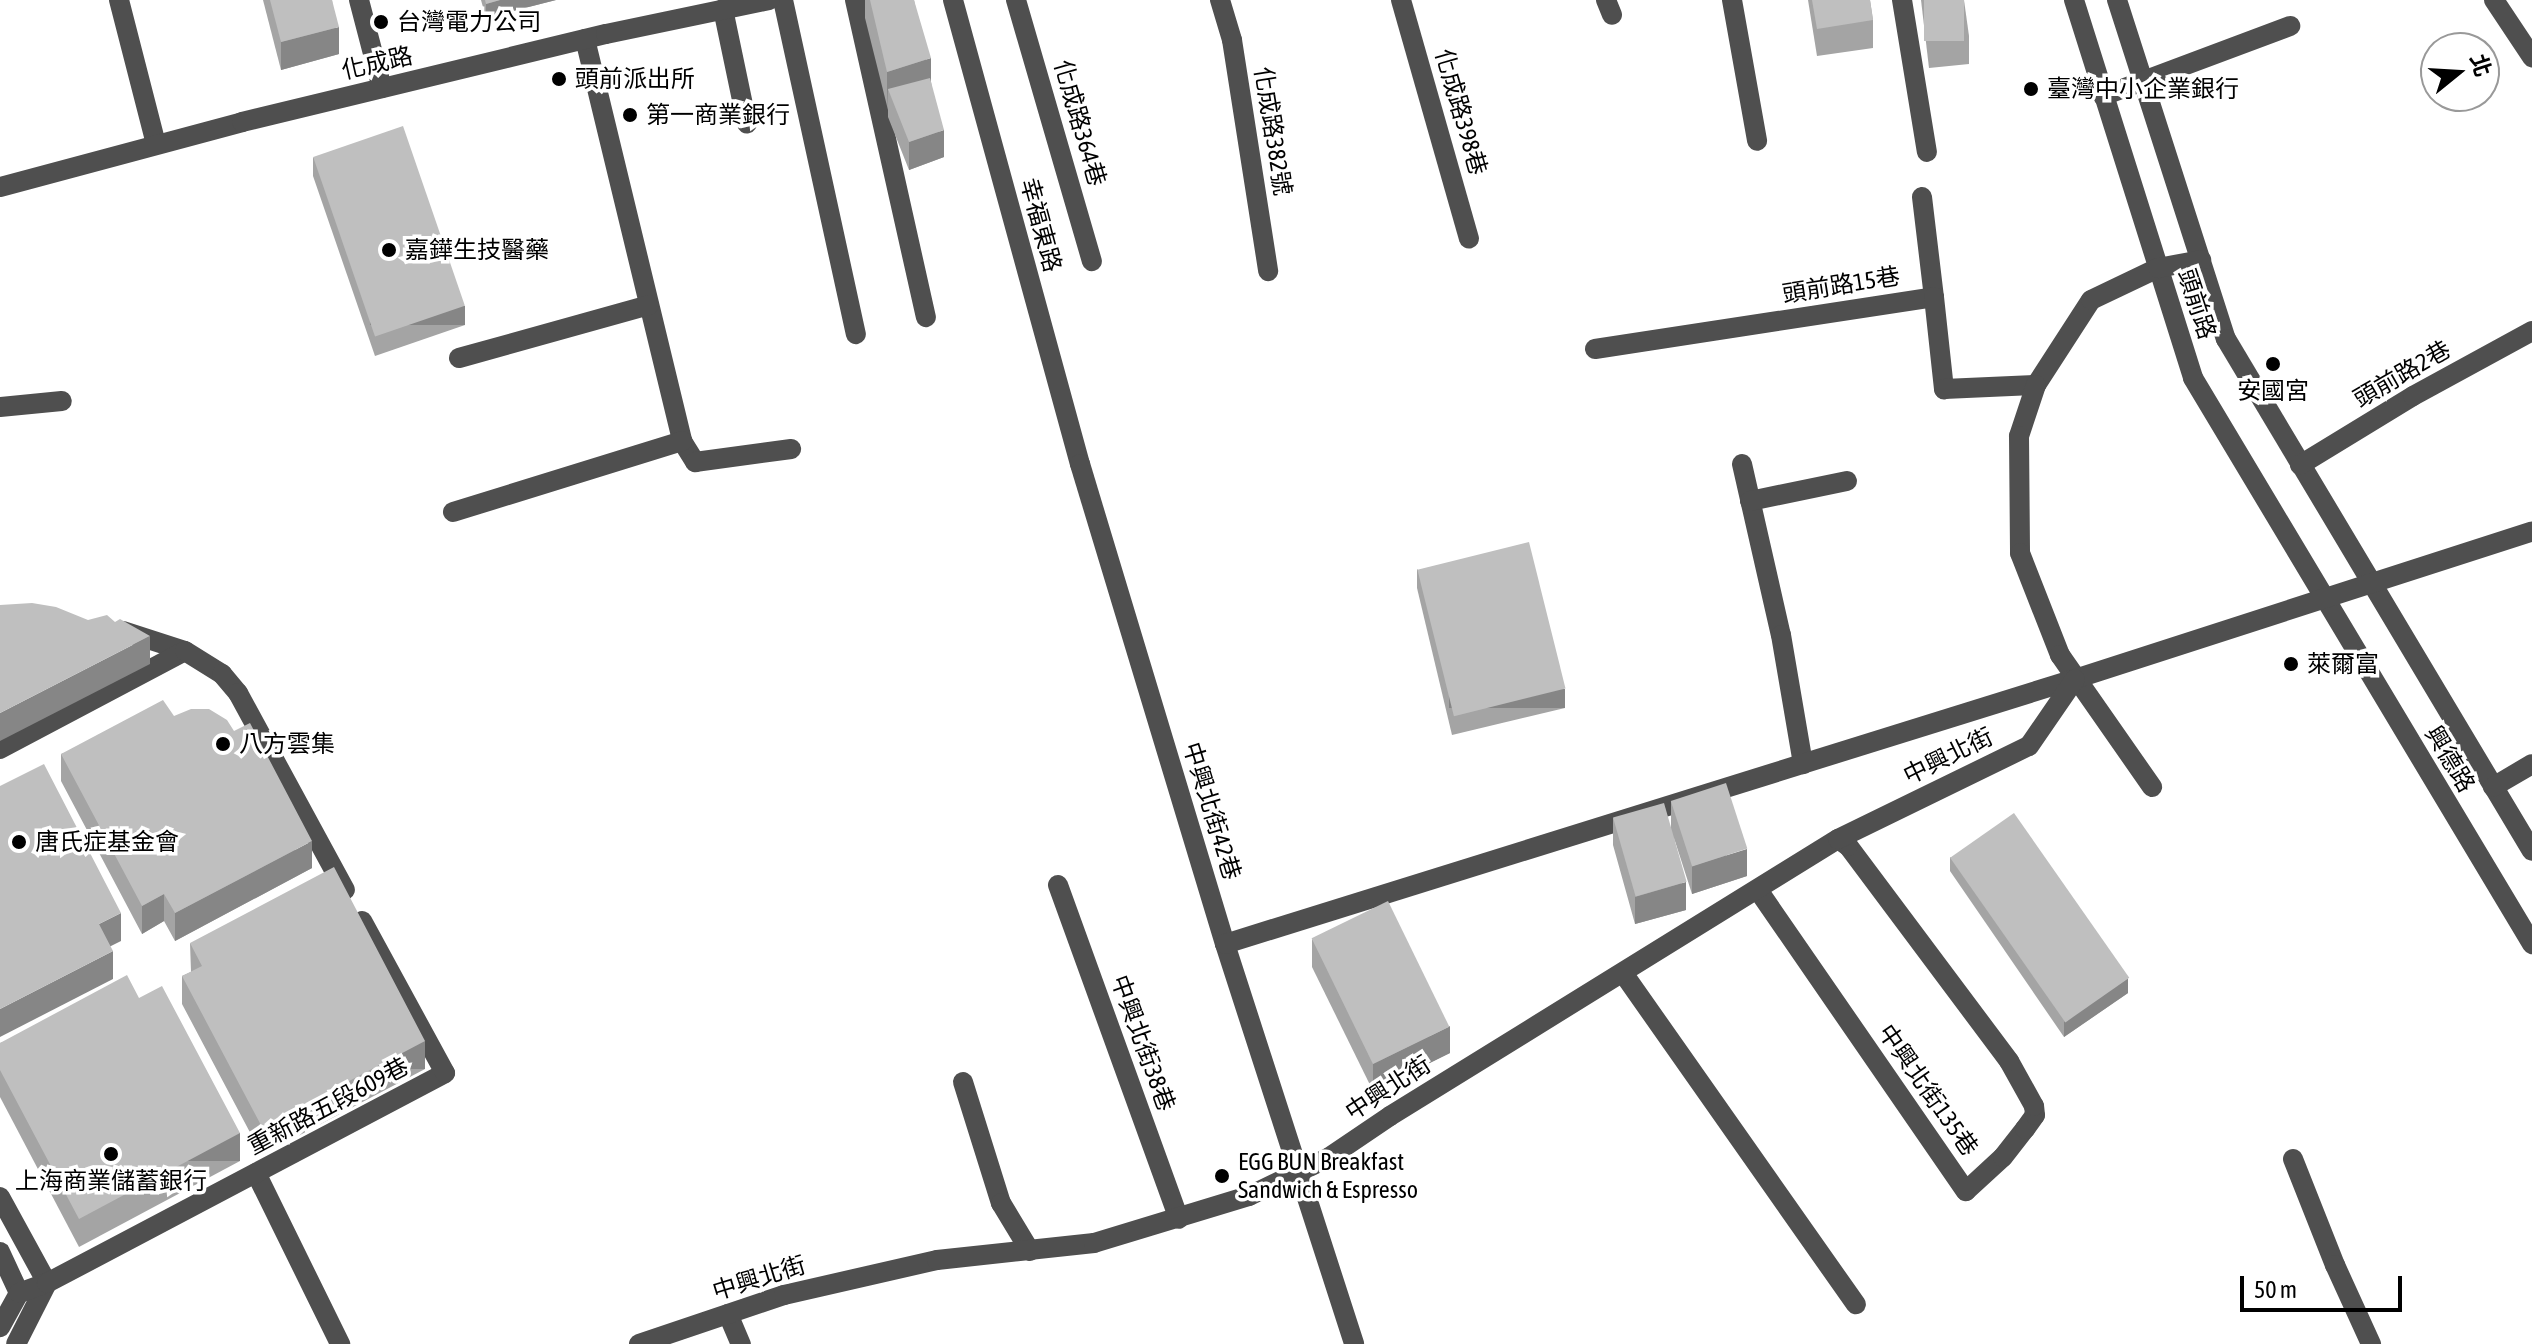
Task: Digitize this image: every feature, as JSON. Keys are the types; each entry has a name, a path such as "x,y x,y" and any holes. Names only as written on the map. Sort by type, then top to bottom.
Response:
{"street":[{"path":"119,0 156,144"},
{"path":"359,0 382,88"},
{"name":"化成路","path":"0,187 156,144 382,88 585,39 769,0"},
{"path":"783,0 856,334"},
{"path":"855,0 926,317"},
{"name":"幸福東路","path":"953,0 1080,464"},
{"name":"化成路364巷","path":"1016,0 1092,261"},
{"name":"化成路382號","path":"1220,0 1232,40 1268,271"},
{"name":"化成路398巷","path":"1401,0 1469,238"},
{"path":"1732,0 1757,141"},
{"path":"1902,0 1927,152"},
{"name":"頭前路","path":"2074,0 2193,378 2324,600"},
{"name":"頭前路","path":"2117,0 2226,339 2370,585"},
{"path":"2494,0 2532,57"},
{"path":"723,9 747,124"},
{"path":"2103,96 2290,26"},
{"path":"585,39 682,441 695,462 791,449"},
{"path":"1922,197 1934,297"},
{"path":"2152,787 2060,655 2020,553 2019,436 2036,385 2091,300 2158,268 2201,260"},
{"name":"頭前路15巷","path":"1595,349 1934,297 1944,389 2036,385"},
{"path":"459,358 649,305"},
{"name":"頭前路2巷","path":"2300,465 2413,396 2532,331"},
{"path":"0,407 62,401"},
{"path":"453,512 682,441"},
{"name":"中興北街42巷","path":"1080,464 1225,944 1354,1344"},
{"path":"1742,464 1781,635 1803,764"},
{"path":"1750,501 1847,481"},
{"name":"中興北街","path":"1225,944 2075,679 2532,531"},
{"name":"興德路","path":"2370,585 2532,851"},
{"name":"興德路","path":"2324,600 2532,944"},
{"name":"重新路五段609巷","path":"19,1293 47,1283 445,1073 238,693 222,674 185,651 162,641 101,627"},
{"path":"0,749 185,651"},
{"name":"中興北街","path":"639,1344 784,1295 937,1260 1094,1243 1249,1196 1328,1158 1390,1116 1838,839 2029,746 2075,679"},
{"path":"2493,787 2532,764"},
{"name":"中興北街135巷","path":"1758,890 1966,1191 2003,1157 2035,1115 2034,1106 2009,1061 1848,846 1838,839"},
{"name":"中興北街38巷","path":"1058,885 1179,1219"},
{"path":"1623,973 1856,1304"},
{"path":"963,1082 1001,1203 1030,1251"},
{"path":"2293,1159 2335,1265 2371,1344"},
{"path":"256,1173 340,1344"},
{"path":"0,1197 47,1283 16,1344"},
{"path":"0,1252 19,1293 0,1327"},
{"path":"728,1314 741,1344"}],"building":[{"path":"270,0 332,0 339,27 281,42"},
{"path":"870,0 914,0 931,58 887,72"},
{"path":"1812,0 1870,0 1873,20 1817,29"},
{"path":"1924,0 1964,0 1964,41 1924,41"},
{"path":"930,78 944,130 909,142 888,89"},
{"name":"嘉鏵生技醫藥","path":"403,126 465,306 375,337 313,157"},
{"path":"1529,542 1566,689 1454,716 1417,570"},
{"path":"32,603 56,607 88,620 107,615 115,622 120,619 150,636 0,713 0,605"},
{"path":"163,700 174,716 191,709 209,709 227,720 234,731 250,723 312,841 175,913 164,894 142,906 61,754"},
{"path":"44,764 121,913 99,924 113,951 0,1009 0,786"},
{"path":"1726,783 1747,849 1692,867 1671,801"},
{"path":"1664,803 1687,882 1636,896 1613,818"},
{"path":"2014,813 2129,978 2065,1022 1950,858"},
{"path":"334,867 425,1041 262,1127 182,976 202,966 190,943"},
{"path":"1388,901 1449,1027 1373,1064 1312,938"},
{"path":"127,975 139,998 162,986 240,1133 79,1219 0,1070 0,1043"}],"place":[{"name":"台灣電力公司","path":"381,22"},
{"name":"頭前派出所","path":"559,79"},
{"name":"臺灣中小企業銀行","path":"2031,89"},
{"name":"第一商業銀行","path":"630,115"},
{"name":"嘉鏵生技醫藥","path":"389,250"},
{"name":"安國宮","path":"2273,364"},
{"name":"萊爾富","path":"2291,664"},
{"name":"八方雲集","path":"223,744"},
{"name":"唐氏症基金會","path":"19,842"},
{"name":"上海商業儲蓄銀行","path":"111,1154"},
{"name":"EGG BUN Breakfast Sandwich & Espresso","path":"1222,1176"}]}
